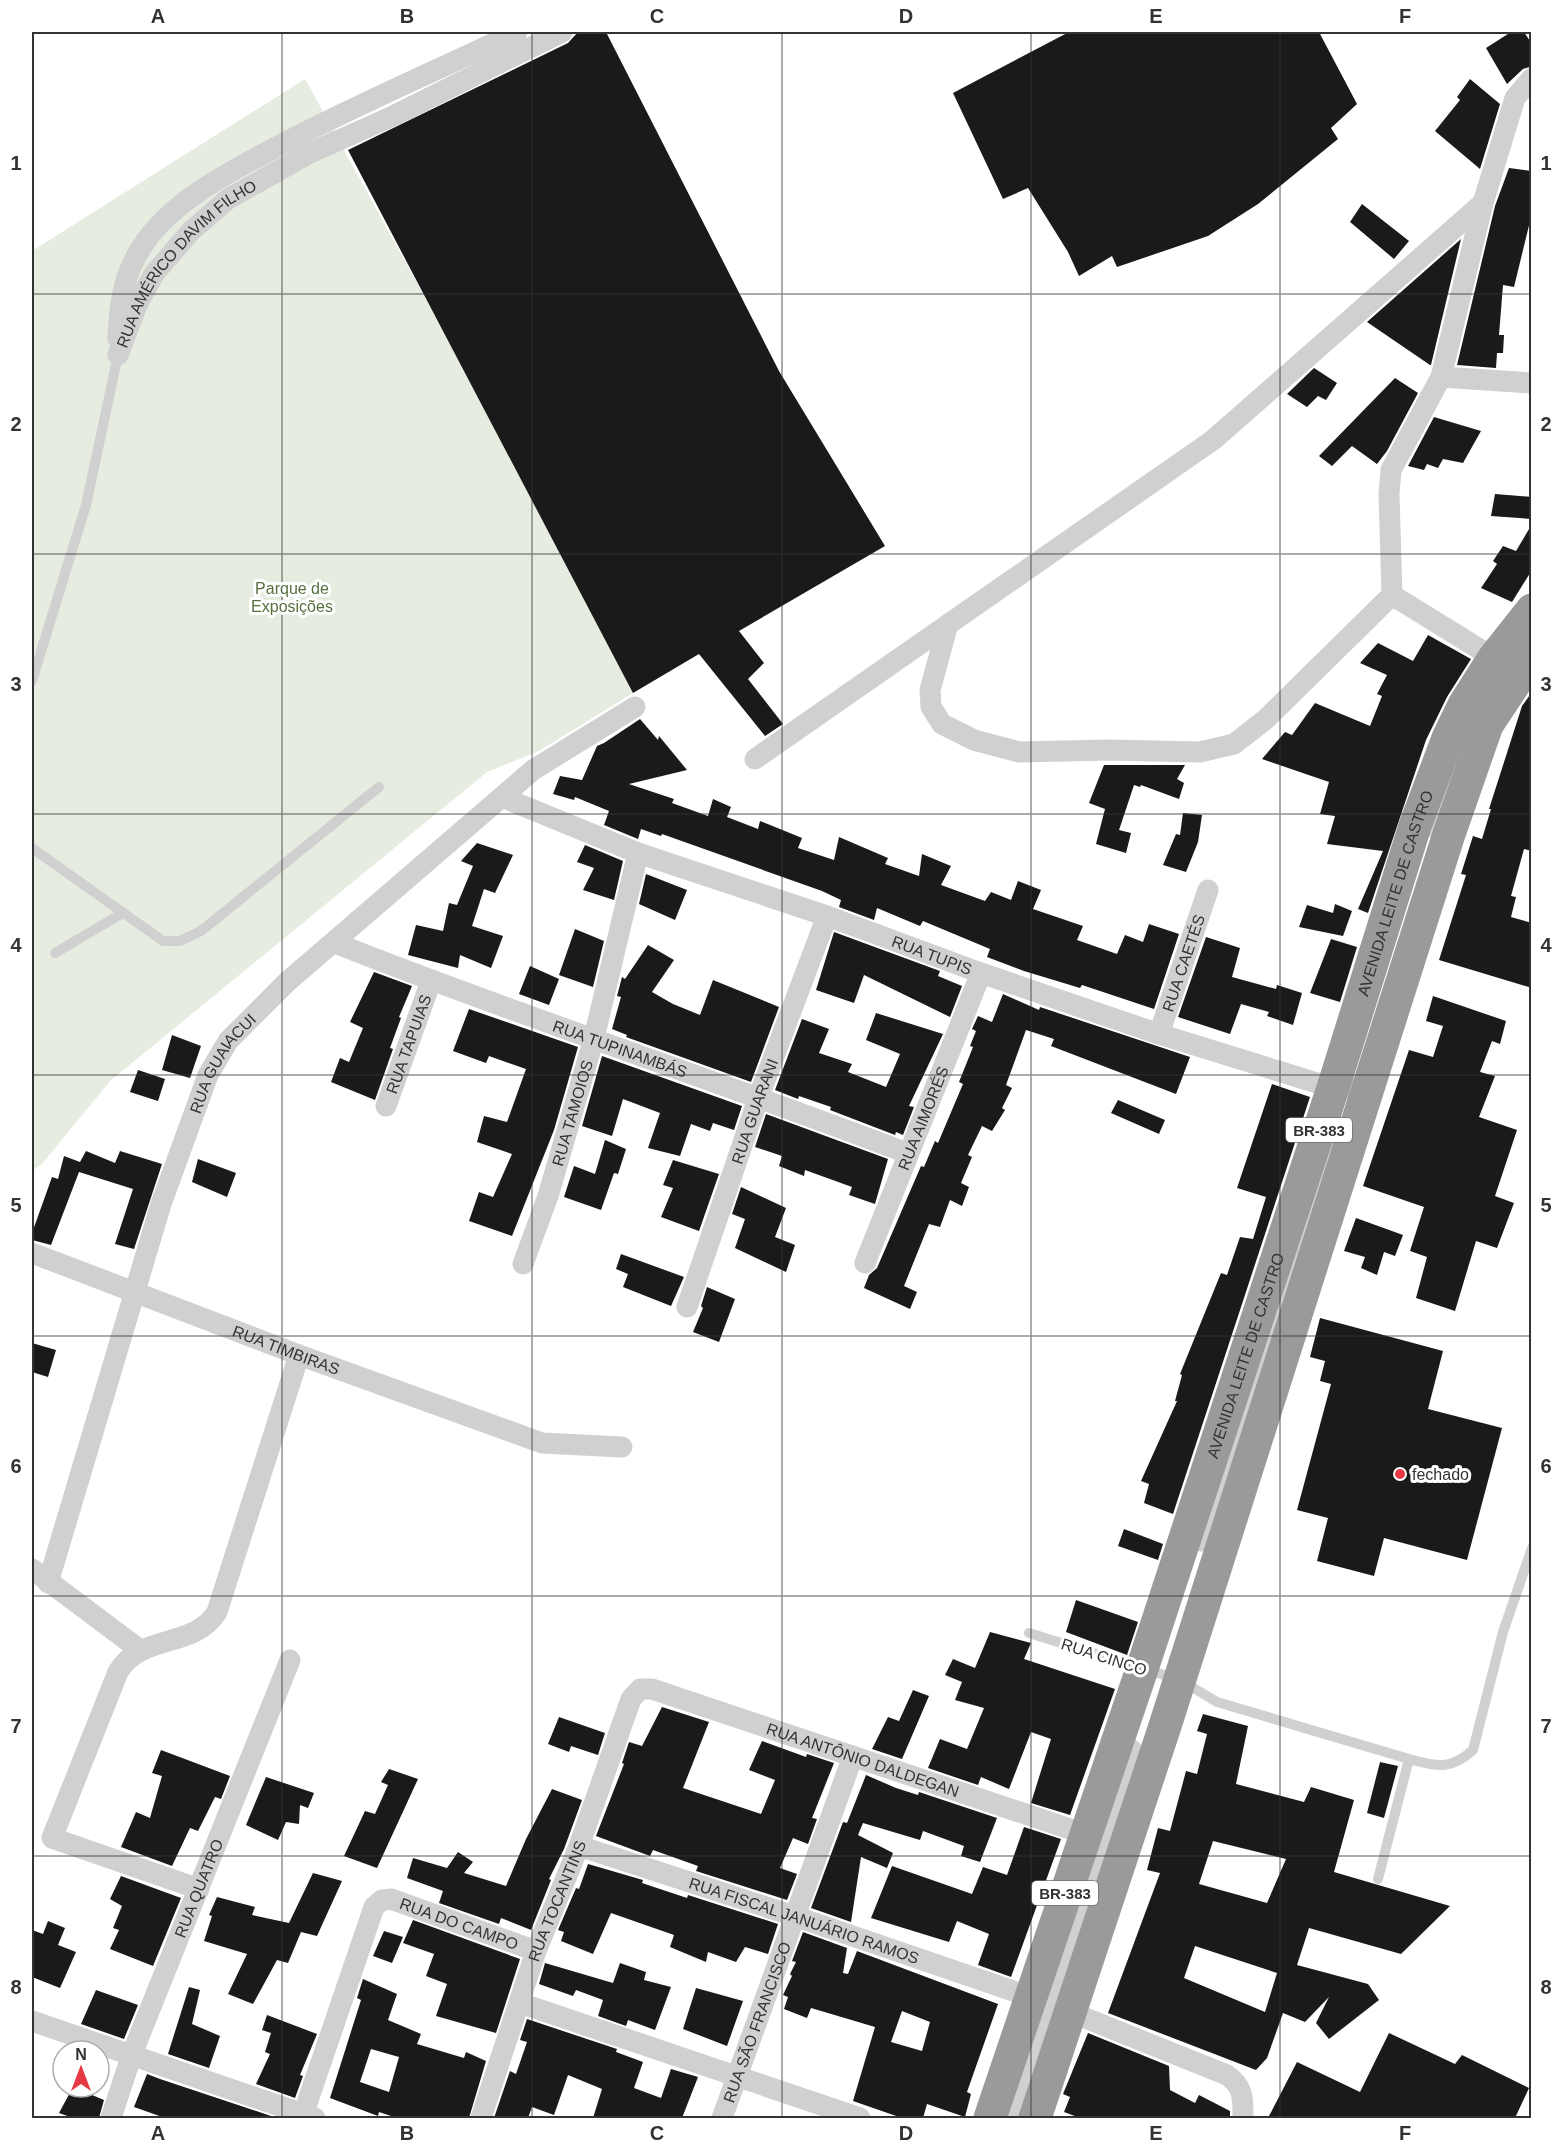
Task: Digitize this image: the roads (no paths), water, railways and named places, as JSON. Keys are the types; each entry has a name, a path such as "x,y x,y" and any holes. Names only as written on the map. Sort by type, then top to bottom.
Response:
{"highway":[{"name":"AVENIDA LEITE DE CASTRO","path":"1350,1089 1415,826 1440,760 1464,705 1494,658 1532,610"},
{"name":"AVENIDA LEITE DE CASTRO","path":"990,2118 1050,2004 1350,1089 1449,834 1487,725 1532,657"},
{"name":"AVENIDA LEITE DE CASTRO","path":"1035,2118 1050,2004 1085,1834 1160,1674"}],"street":[{"name":"RUA AMÉRICO DAVIM FILHO","path":"118,356 119,304 131,264 142,246 171,213 226,174 339,113 517,32"},
{"name":"RUA AMÉRICO DAVIM FILHO","path":"118,356 137,305 154,274 191,231 228,199 308,154 393,116 562,32"},
{"path":"452,63 463,82"},
{"path":"948,624 930,690 931,707 942,724 974,740 1019,752 1109,750 1200,752 1234,744 1266,719 1392,595 1389,494 1391,470 1440,377 1483,203 1515,98 1532,78"},
{"path":"382,95 393,116"},
{"path":"755,759 1213,440 1483,203"},
{"path":"1440,377 1532,383"},
{"path":"1392,595 1494,658"},
{"path":"1350,1089 1471,712 1532,640"},
{"name":"RUA GUAIACUI","path":"48,1583 160,1204 208,1075 228,1041 250,1018 504,798 533,770 635,707"},
{"name":"RUA TUPIS","path":"504,798 638,853 827,916 1159,1035 1350,1089"},
{"name":"RUA TAMOIOS","path":"523,1264 548,1196 594,1038 638,853"},
{"name":"RUA CAETÉS","path":"1159,1035 1208,890"},
{"name":"RUA GUARANI","path":"687,1307 759,1096 827,916"},
{"name":"RUA TUPINAMBÁS","path":"335,943 431,981 759,1096 907,1153"},
{"name":"RUA AIMORÉS","path":"865,1263 907,1153 981,973"},
{"name":"RUA TAPUIAS","path":"386,1106 431,981"},
{"name":"RUA TIMBIRAS","path":"32,1254 299,1355 542,1443 622,1447"},
{"path":"199,1889 51,1838 118,1671 126,1658 140,1650 201,1630 217,1612 299,1355"},
{"path":"32,1569 140,1650"},
{"name":"RUA QUATRO","path":"111,2118 132,2054 290,1660"},
{"name":"RUA ANTÔNIO DALDEGAN","path":"640,1689 652,1689 1085,1834"},
{"name":"RUA TOCANTINS","path":"481,2118 536,1951 579,1846 631,1699 640,1689"},
{"name":"RUA SÃO FRANCISCO","path":"722,2118 854,1756"},
{"name":"RUA FISCAL JANUÁRIO RAMOS","path":"579,1846 797,1917 1050,2004 1227,2075 1238,2083 1243,2095 1243,2118"},
{"name":"RUA DO CAMPO","path":"307,2117 374,1907 382,1900 391,1899 536,1951"},
{"path":"520,2003 860,2118"},
{"path":"1009,2118 1050,2004"},
{"path":"32,2021 132,2054 307,2117"}],"lane":[{"path":"32,681 86,505 118,356"},
{"path":"32,848 163,941 180,941 201,931 379,787"},
{"path":"55,953 122,914"},
{"name":"RUA CINCO","path":"1029,1633 1160,1674 1217,1702 1408,1759 1438,1766 1459,1763 1473,1750 1503,1632 1532,1548"},
{"path":"1378,1879 1408,1759"}],"place":[{"name":"fechado","path":"1400,1474"}],"park label":[{"name":"Parque de Exposições","path":"292,597"}]}
